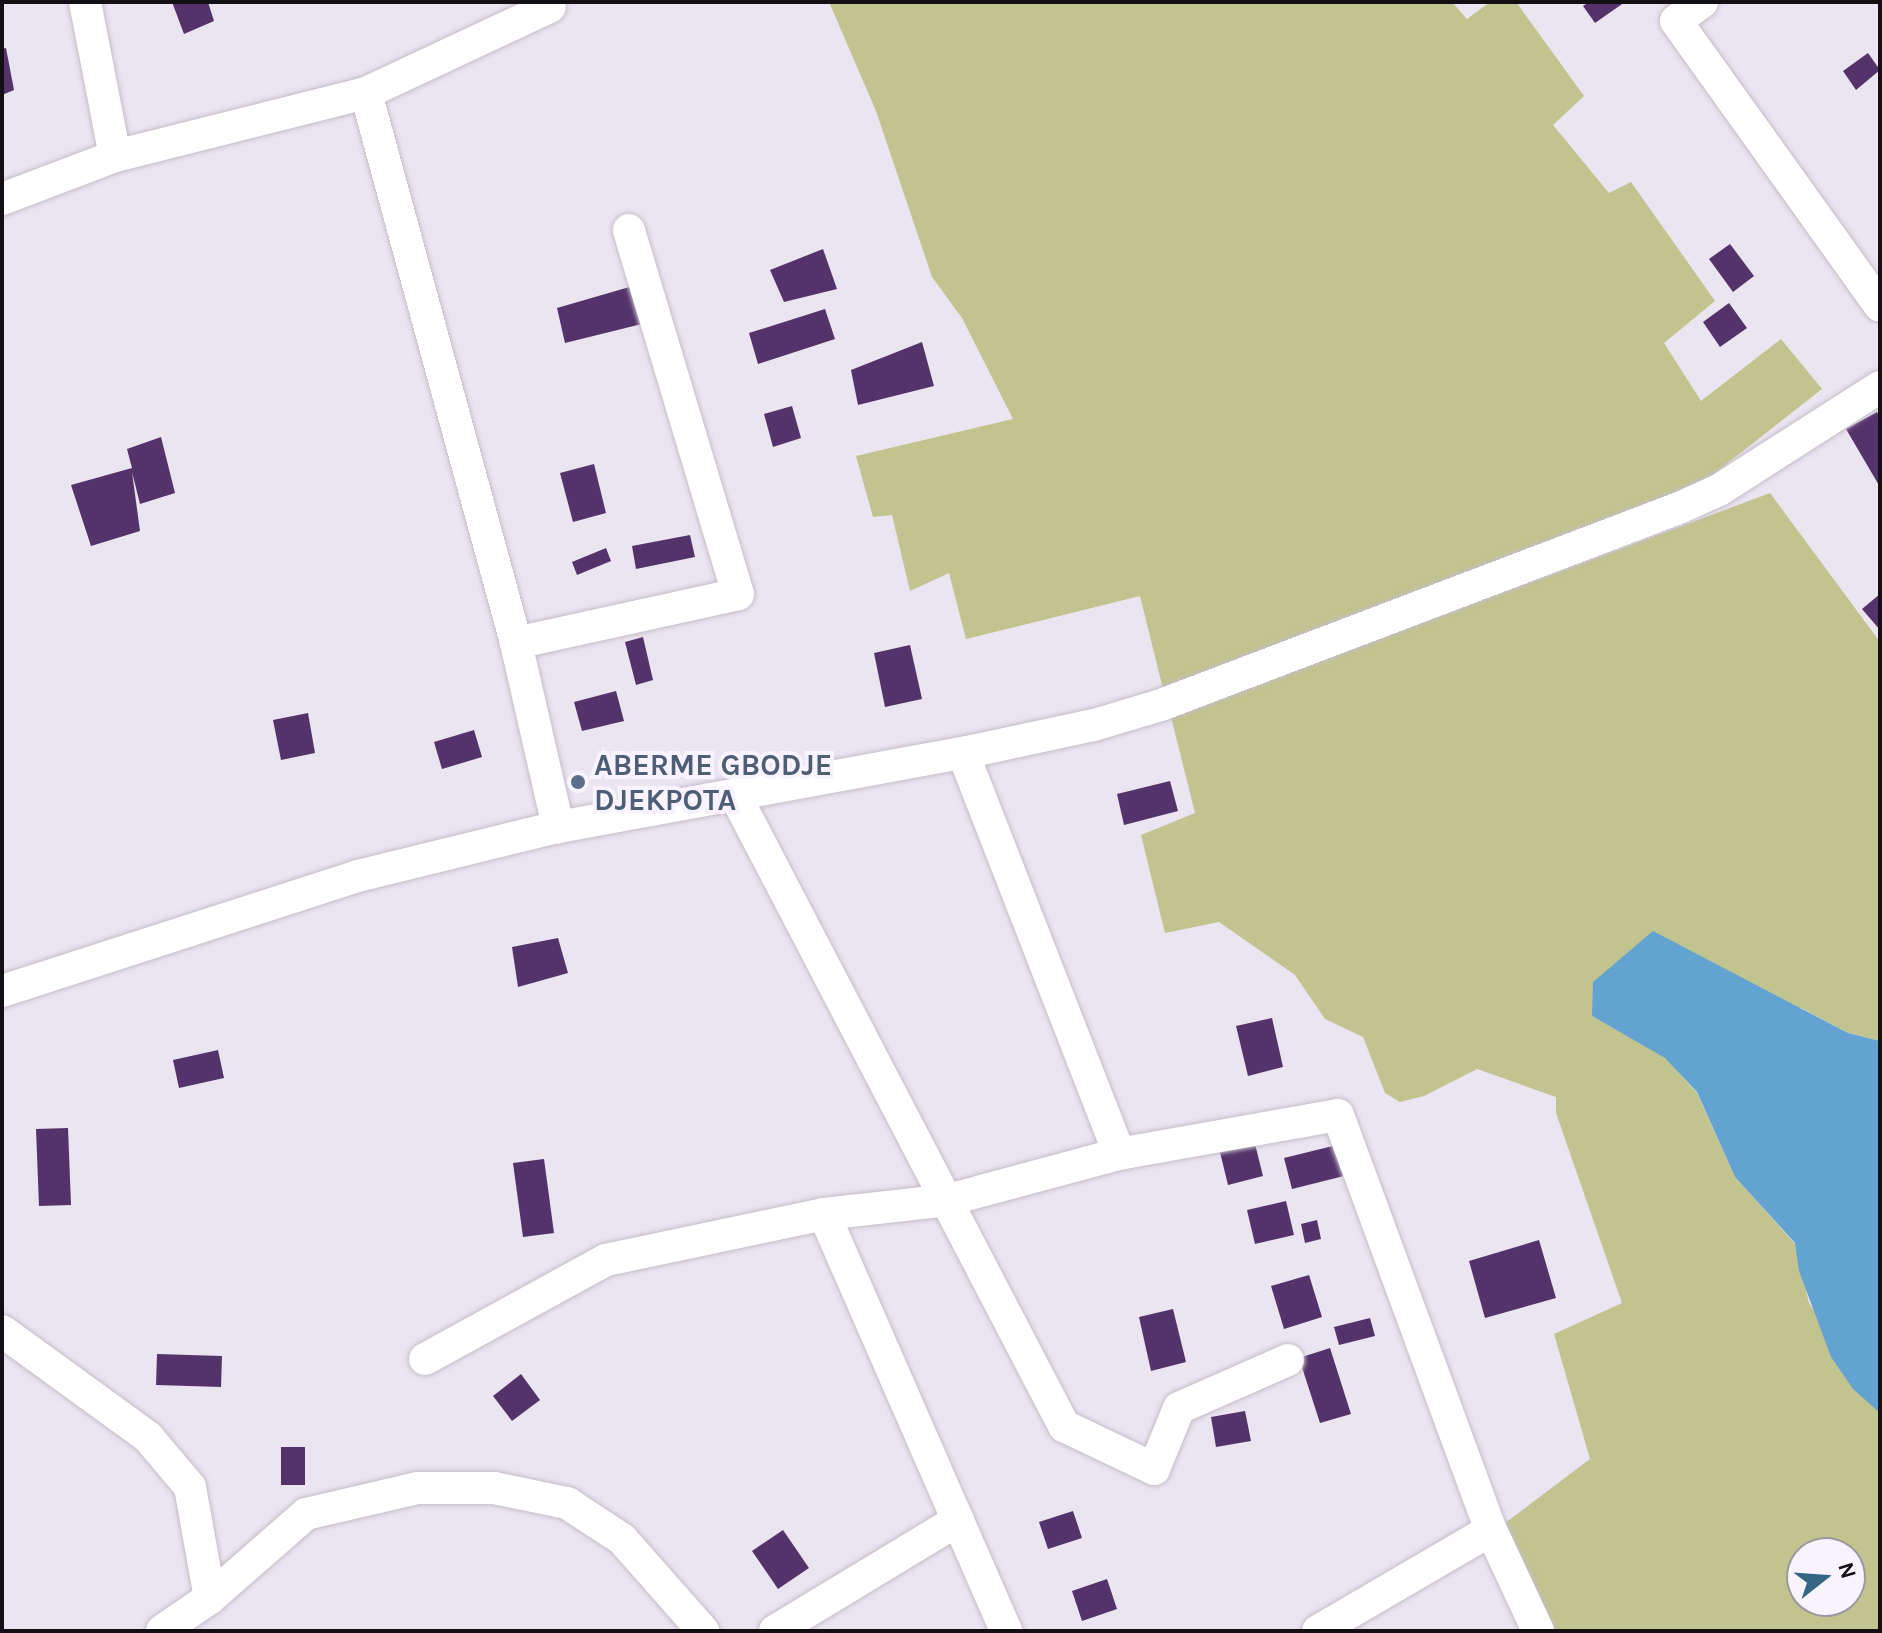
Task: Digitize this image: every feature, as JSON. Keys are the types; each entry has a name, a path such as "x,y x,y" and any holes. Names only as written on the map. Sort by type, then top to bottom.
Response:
{"street":[{"path":"85,2 115,156"},
{"path":"1702,2 1676,21 1880,306"},
{"path":"2,199 115,156 366,93 550,7"},
{"path":"366,93 516,643 558,827"},
{"path":"516,643 738,594 629,230"},
{"path":"2,991 226,915 558,827 963,753 1094,725 1161,705 1679,508 1719,490 1880,387"},
{"path":"963,753 1119,1154"},
{"path":"735,795 948,1200 1036,1382 1064,1426 1154,1469 1179,1408 1288,1360"},
{"path":"425,1359 606,1260 824,1214 948,1200 1119,1154 1338,1115 1491,1530 1538,1631"},
{"path":"824,1214 1006,1631"},
{"path":"2,1331 148,1437 190,1487 210,1598"},
{"path":"162,1631 210,1598 306,1514 418,1488 494,1488 567,1503 622,1539 703,1631"},
{"path":"775,1631 958,1520"},
{"path":"1318,1631 1491,1530"}],"green space":[{"path":"829,2 1452,2 1467,19 1490,2 1516,2 1584,96 1553,125 1609,193 1631,182 1715,301 1664,343 1701,401 1781,339 1822,389 1706,480 1675,497 1163,689 1140,596 966,639 949,573 910,591 892,515 873,517 856,456 1013,419 962,318 932,277 876,111"},
{"path":"1770,493 1880,642 1880,1041 1848,1033 1801,1008 1592,1016 1666,1058 1697,1093 1735,1177 1795,1244 1809,1303 1880,1413 1880,1631 1552,1631 1505,1523 1590,1459 1554,1334 1622,1303 1556,1113 1556,1097 1477,1069 1424,1096 1400,1102 1385,1093 1363,1037 1325,1019 1295,975 1219,922 1165,933 1141,835 1195,813 1171,717"}],"water":[{"path":"1653,931 1848,1033 1880,1041 1880,1413 1853,1389 1831,1357 1799,1271 1795,1243 1735,1177 1697,1092 1665,1058 1592,1016 1593,982"}],"building":[{"path":"172,2 208,2 214,21 184,34"},
{"path":"1589,2 1625,2 1595,23 1583,6"},
{"path":"6,48 14,90 2,95 2,49"},
{"path":"1868,53 1880,70 1856,90 1843,71"},
{"path":"1730,244 1754,276 1733,292 1709,259"},
{"path":"823,249 837,289 784,302 770,270"},
{"path":"657,279 670,317 565,343 557,308"},
{"path":"1729,303 1747,328 1720,347 1703,322"},
{"path":"825,309 835,339 758,364 749,333"},
{"path":"922,342 934,386 858,405 851,370"},
{"path":"792,406 801,438 773,447 764,414"},
{"path":"1877,412 1880,417 1880,487 1846,429"},
{"path":"161,437 175,493 140,504 132,472 140,531 91,546 71,485 132,468 127,449"},
{"path":"594,464 606,513 573,522 560,473"},
{"path":"690,535 695,557 636,569 632,546"},
{"path":"606,548 611,561 577,575 572,562"},
{"path":"1880,594 1880,630 1862,609"},
{"path":"643,637 653,680 636,685 625,642"},
{"path":"910,645 922,699 885,707 874,653"},
{"path":"616,691 624,721 582,731 574,702"},
{"path":"308,713 315,753 281,760 273,720"},
{"path":"474,730 482,757 442,769 434,742"},
{"path":"1170,781 1178,811 1124,825 1117,794"},
{"path":"558,938 568,973 518,987 512,947"},
{"path":"1272,1018 1283,1067 1248,1076 1236,1026"},
{"path":"218,1050 224,1078 179,1088 173,1060"},
{"path":"68,1128 71,1205 39,1206 36,1129"},
{"path":"1253,1136 1263,1176 1228,1185 1218,1144"},
{"path":"1349,1142 1356,1173 1292,1189 1284,1158"},
{"path":"544,1159 554,1233 523,1237 513,1163"},
{"path":"1286,1201 1294,1235 1255,1244 1247,1210"},
{"path":"1317,1220 1321,1239 1305,1243 1301,1224"},
{"path":"1539,1240 1556,1298 1485,1318 1469,1261"},
{"path":"1309,1275 1322,1317 1284,1329 1271,1286"},
{"path":"1173,1309 1186,1362 1151,1371 1139,1317"},
{"path":"1370,1318 1375,1336 1339,1345 1334,1327"},
{"path":"1330,1348 1351,1414 1320,1423 1299,1358"},
{"path":"157,1354 222,1356 221,1387 156,1385"},
{"path":"521,1374 540,1400 512,1421 493,1396"},
{"path":"1245,1411 1251,1441 1216,1447 1211,1417"},
{"path":"281,1447 305,1447 305,1485 281,1485"},
{"path":"1073,1511 1082,1538 1048,1549 1039,1522"},
{"path":"783,1530 809,1568 778,1589 752,1551"},
{"path":"1107,1579 1117,1609 1082,1621 1072,1591"}],"place":[{"name":"ABERME GBODJE DJEKPOTA","path":"578,782"}]}
